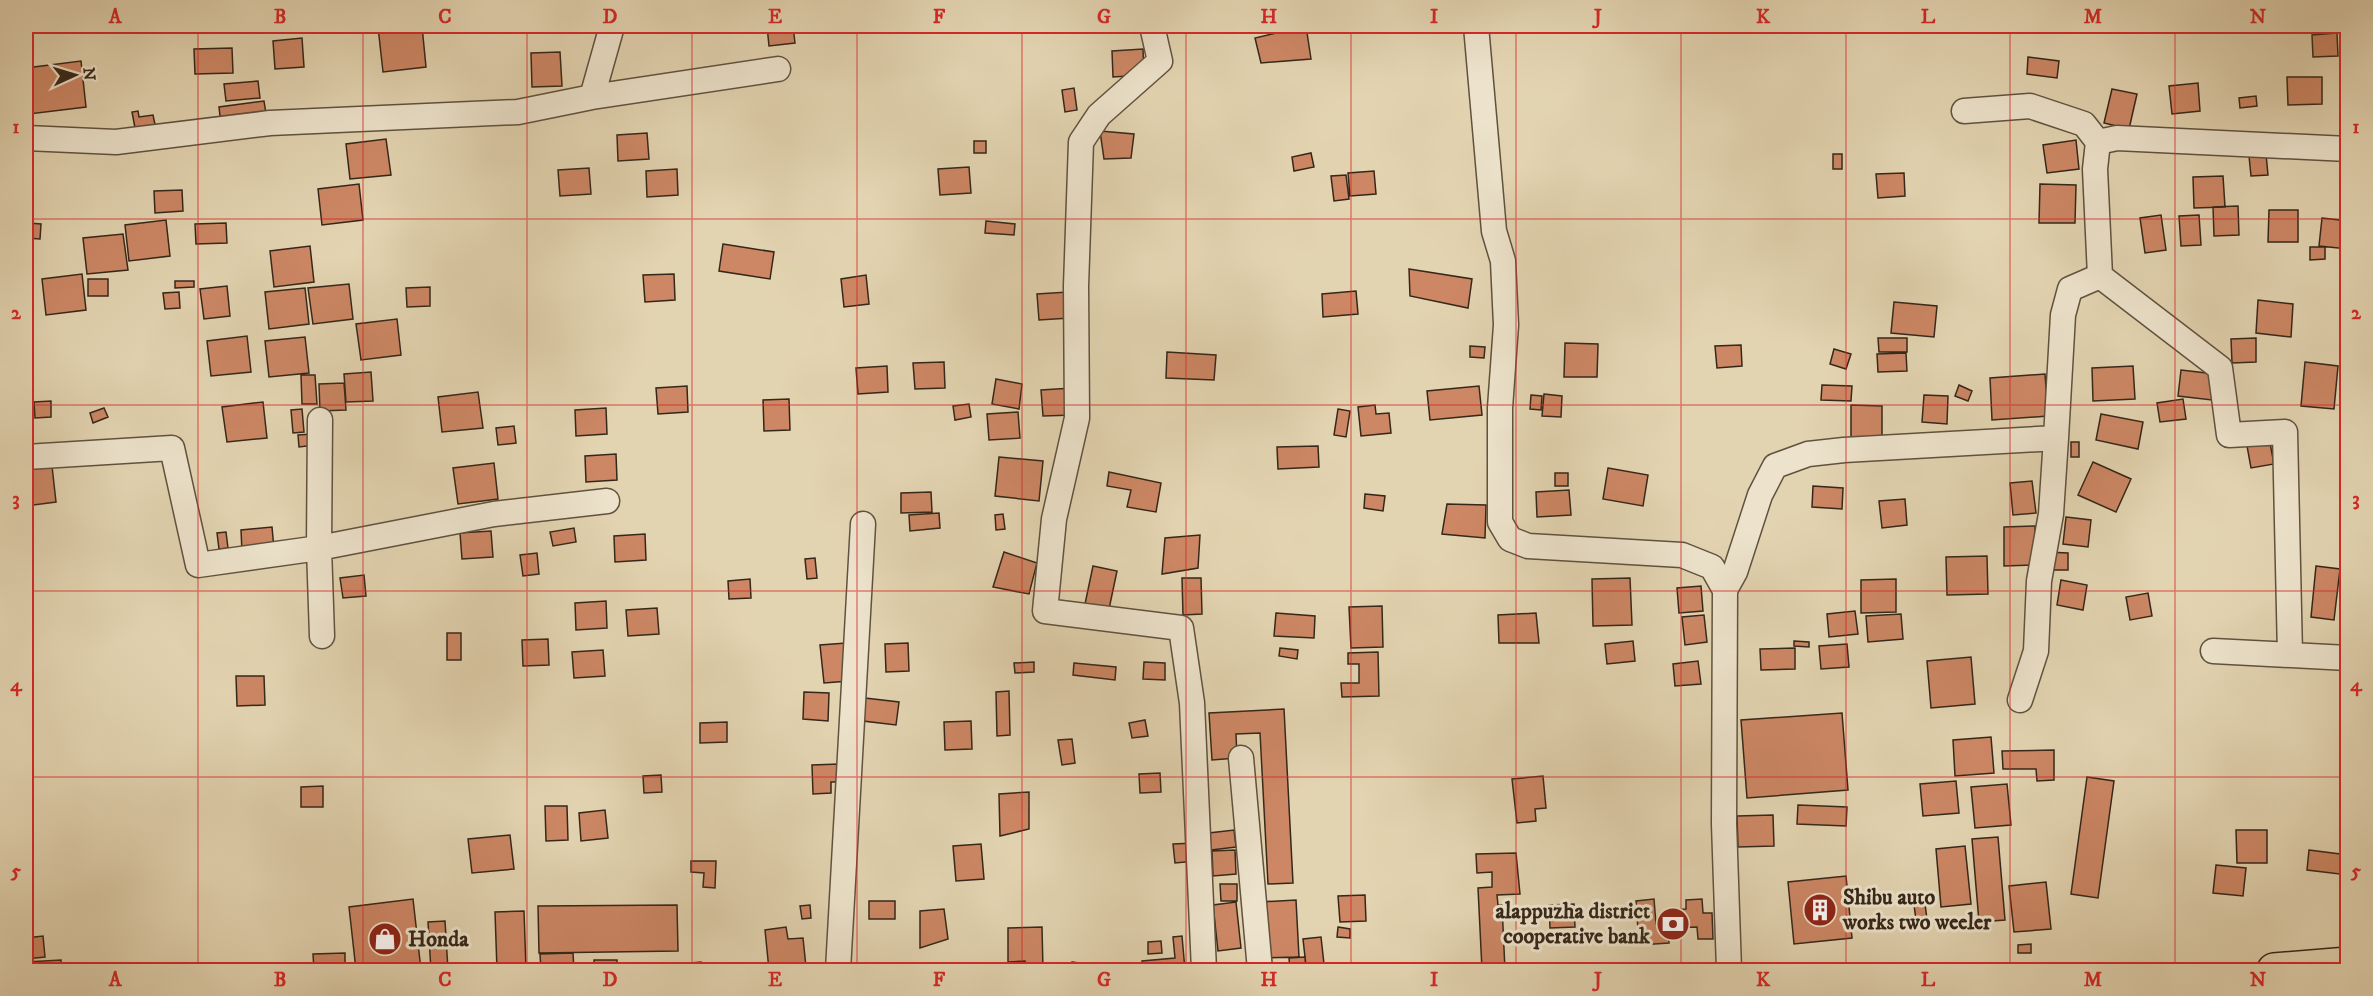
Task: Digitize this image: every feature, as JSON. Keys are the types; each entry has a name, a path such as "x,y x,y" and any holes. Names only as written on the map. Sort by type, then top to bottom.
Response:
{"highway":[{"path":"2274,970 2348,964"}],"street":[{"path":"592,97 612,26"},
{"path":"1152,26 1160,61 1100,115 1081,142 1076,286 1077,418 1054,519 1045,611 1181,628 1192,703 1204,970"},
{"path":"1476,26 1494,231 1503,261 1506,325 1500,408 1500,522 1510,539 1528,546 1682,555 1712,567 1730,580"},
{"path":"26,138 116,142 270,123 518,112 592,97 778,69"},
{"path":"1964,111 2030,106 2084,124 2098,142 2096,169 2100,276"},
{"path":"2098,142 2117,138 2348,149"},
{"path":"2020,700 2036,651 2039,581 2051,514 2063,315 2070,289 2100,276"},
{"path":"2100,276 2220,368 2229,435 2285,432 2290,655"},
{"path":"320,420 319,548 322,636"},
{"path":"1729,970 1724,824 1730,580 1760,495 1775,466 1808,454 1835,451 2056,438"},
{"path":"26,457 172,448 198,565 319,548 494,514 606,501"},
{"path":"838,970 863,524"},
{"path":"2213,651 2348,658"},
{"path":"1241,758 1260,970"}],"building":[{"path":"422,26 426,67 383,72 378,27"},
{"path":"767,26 793,26 795,43 769,46"},
{"path":"1306,26 1311,59 1261,63 1255,38"},
{"path":"2136,26 2156,26 2155,30"},
{"path":"2337,33 2338,56 2313,57 2312,35"},
{"path":"302,38 304,67 275,69 273,41"},
{"path":"232,48 233,73 195,74 194,49"},
{"path":"1143,49 1144,75 1113,77 1112,51"},
{"path":"560,52 562,86 532,87 531,53"},
{"path":"2028,57 2059,61 2057,78 2027,74"},
{"path":"81,61 86,107 29,114 26,68"},
{"path":"2287,77 2322,77 2322,104 2288,105"},
{"path":"258,81 260,98 226,101 224,84"},
{"path":"2198,83 2200,111 2172,114 2169,86"},
{"path":"1074,88 1077,110 1065,112 1062,90"},
{"path":"2112,89 2137,94 2129,129 2104,123"},
{"path":"2256,96 2257,106 2240,108 2239,98"},
{"path":"264,101 267,120 221,125 219,107"},
{"path":"2342,105 2348,105 2348,129 2342,129"},
{"path":"138,111 139,117 153,115 156,129 136,133 132,112"},
{"path":"1100,131 1134,134 1131,158 1104,159"},
{"path":"647,133 649,159 618,161 617,135"},
{"path":"386,139 391,175 350,179 346,144"},
{"path":"2076,140 2079,169 2047,173 2043,145"},
{"path":"974,141 986,141 986,153 974,153"},
{"path":"1311,153 1314,167 1294,171 1292,157"},
{"path":"1833,154 1842,154 1842,169 1833,169"},
{"path":"2266,154 2268,175 2251,176 2249,156"},
{"path":"969,167 971,193 940,195 938,169"},
{"path":"589,168 591,194 560,196 558,170"},
{"path":"677,169 678,195 647,197 646,171"},
{"path":"1374,171 1376,194 1350,196 1348,173"},
{"path":"1904,173 1905,196 1878,198 1876,174"},
{"path":"1346,175 1349,199 1334,201 1331,176"},
{"path":"2223,176 2225,207 2194,208 2193,177"},
{"path":"359,184 363,220 322,225 318,189"},
{"path":"2040,184 2076,185 2075,223 2039,223"},
{"path":"182,190 183,211 155,213 154,191"},
{"path":"2238,206 2239,235 2214,236 2213,207"},
{"path":"2269,210 2298,210 2298,242 2268,242"},
{"path":"2161,215 2166,250 2145,253 2140,218"},
{"path":"2199,215 2201,245 2181,246 2179,216"},
{"path":"2322,218 2348,221 2348,249 2319,246"},
{"path":"166,220 170,256 129,261 125,225"},
{"path":"986,221 1015,224 1014,235 985,233"},
{"path":"28,223 41,224 40,239 26,238"},
{"path":"226,223 227,243 196,244 195,224"},
{"path":"123,234 128,270 87,274 83,238"},
{"path":"723,244 774,252 770,279 719,271"},
{"path":"310,246 314,282 274,287 270,251"},
{"path":"2310,247 2325,247 2325,259 2310,260"},
{"path":"1409,269 1472,279 1468,308 1410,296"},
{"path":"82,274 86,310 46,315 42,279"},
{"path":"674,274 675,300 645,302 643,275"},
{"path":"866,275 869,304 844,307 841,279"},
{"path":"88,279 108,279 108,296 88,296"},
{"path":"175,281 194,281 194,287 175,288"},
{"path":"349,284 353,319 313,324 308,288"},
{"path":"227,286 230,316 204,319 200,289"},
{"path":"430,287 430,306 407,307 406,288"},
{"path":"305,288 309,324 269,329 265,292"},
{"path":"1356,291 1358,314 1323,317 1322,294"},
{"path":"179,292 180,308 165,309 163,293"},
{"path":"1068,292 1070,318 1039,320 1037,294"},
{"path":"2258,300 2293,304 2291,337 2256,333"},
{"path":"1894,302 1937,306 1934,337 1891,333"},
{"path":"397,319 401,355 361,360 356,324"},
{"path":"247,336 251,372 211,376 207,341"},
{"path":"305,337 309,373 269,377 265,341"},
{"path":"1878,338 1907,338 1907,352 1879,352"},
{"path":"2256,338 2256,362 2232,363 2231,339"},
{"path":"1565,343 1598,344 1597,377 1564,377"},
{"path":"1741,345 1742,366 1717,368 1715,346"},
{"path":"1470,346 1485,347 1484,358 1470,357"},
{"path":"1834,349 1851,354 1846,369 1830,364"},
{"path":"1167,352 1216,355 1214,380 1166,378"},
{"path":"1906,353 1907,371 1878,372 1877,354"},
{"path":"944,362 945,388 915,389 913,363"},
{"path":"2305,362 2338,366 2334,409 2301,406"},
{"path":"887,366 888,392 858,394 856,368"},
{"path":"2133,366 2135,399 2093,401 2092,368"},
{"path":"2181,370 2215,374 2212,400 2178,396"},
{"path":"371,372 373,401 346,402 344,374"},
{"path":"2045,374 2048,416 1992,420 1990,378"},
{"path":"301,375 315,375 317,404 302,404"},
{"path":"996,379 1022,384 1019,409 992,404"},
{"path":"344,383 346,410 320,411 319,384"},
{"path":"1822,385 1852,386 1851,401 1821,400"},
{"path":"1959,385 1972,391 1968,401 1955,396"},
{"path":"687,386 688,412 658,414 656,388"},
{"path":"1479,386 1482,415 1430,420 1427,391"},
{"path":"1072,388 1074,415 1043,416 1041,390"},
{"path":"478,392 483,428 442,432 438,397"},
{"path":"1544,394 1562,396 1561,417 1542,416"},
{"path":"1531,395 1542,396 1541,410 1530,409"},
{"path":"1924,395 1948,396 1947,424 1922,422"},
{"path":"789,399 790,430 764,431 763,400"},
{"path":"2183,399 2186,419 2160,422 2157,403"},
{"path":"51,401 51,417 35,418 34,402"},
{"path":"263,402 267,438 227,442 222,407"},
{"path":"969,404 971,417 955,420 953,406"},
{"path":"1375,405 1376,414 1389,413 1391,433 1361,436 1358,407"},
{"path":"1851,405 1882,406 1882,440 1851,439"},
{"path":"104,408 108,417 93,423 90,413"},
{"path":"606,408 607,434 576,436 575,410"},
{"path":"302,409 304,432 293,433 291,410"},
{"path":"1338,409 1350,411 1346,437 1334,435"},
{"path":"1018,412 1020,438 989,440 987,414"},
{"path":"2101,414 2143,422 2138,449 2096,440"},
{"path":"514,426 516,443 498,445 496,428"},
{"path":"313,434 315,445 299,447 298,435"},
{"path":"2071,442 2079,442 2079,457 2071,457"},
{"path":"2270,443 2274,464 2251,468 2247,446"},
{"path":"1318,446 1319,467 1278,469 1277,447"},
{"path":"616,454 617,480 586,482 585,456"},
{"path":"999,457 1043,461 1039,501 995,496"},
{"path":"2093,462 2131,479 2116,512 2078,495"},
{"path":"494,463 498,499 458,504 453,468"},
{"path":"52,466 56,502 26,506 26,470"},
{"path":"1608,468 1648,475 1643,506 1603,499"},
{"path":"2348,468 2348,490 2343,491 2340,469"},
{"path":"1109,472 1161,483 1156,512 1127,507 1131,490 1107,486"},
{"path":"1555,473 1568,473 1568,486 1555,486"},
{"path":"2032,481 2036,513 2013,515 2010,483"},
{"path":"1813,486 1843,488 1842,509 1812,507"},
{"path":"1569,490 1571,515 1537,517 1536,492"},
{"path":"931,492 932,512 901,513 901,493"},
{"path":"1365,494 1385,496 1383,511 1364,508"},
{"path":"1905,499 1907,525 1882,528 1879,501"},
{"path":"1447,504 1486,505 1485,538 1442,534"},
{"path":"939,513 940,528 910,531 909,515"},
{"path":"1003,514 1005,529 996,530 995,515"},
{"path":"2066,517 2091,520 2088,547 2063,544"},
{"path":"2035,526 2036,565 2004,566 2004,527"},
{"path":"272,527 274,549 242,552 241,530"},
{"path":"574,528 576,542 553,546 550,532"},
{"path":"491,531 493,557 462,559 460,533"},
{"path":"226,532 228,548 219,549 217,533"},
{"path":"645,534 646,560 615,562 614,536"},
{"path":"1200,535 1198,568 1162,574 1165,538"},
{"path":"1004,552 1037,563 1029,594 993,587"},
{"path":"2046,552 2068,553 2068,570 2045,570"},
{"path":"537,553 539,574 523,576 520,555"},
{"path":"1987,556 1988,594 1947,595 1946,557"},
{"path":"815,558 817,578 807,579 805,559"},
{"path":"1093,566 1117,571 1109,609 1085,604"},
{"path":"2316,566 2340,569 2334,620 2311,617"},
{"path":"364,575 366,596 343,598 340,578"},
{"path":"1182,578 1201,578 1202,614 1183,615"},
{"path":"1630,578 1632,625 1593,626 1592,579"},
{"path":"750,579 751,598 729,599 728,581"},
{"path":"1896,579 1896,612 1861,613 1861,580"},
{"path":"2061,580 2087,585 2083,610 2057,605"},
{"path":"1701,586 1703,611 1679,613 1677,588"},
{"path":"2148,593 2152,616 2130,620 2126,597"},
{"path":"606,601 607,628 576,630 575,603"},
{"path":"1382,606 1383,647 1351,648 1349,607"},
{"path":"657,608 659,634 628,636 626,610"},
{"path":"1855,611 1858,634 1829,637 1827,614"},
{"path":"1276,613 1315,616 1314,638 1274,636"},
{"path":"1536,613 1539,643 1499,643 1498,615"},
{"path":"1901,614 1903,639 1868,642 1866,616"},
{"path":"1704,615 1707,642 1685,645 1682,617"},
{"path":"447,633 461,633 461,660 447,660"},
{"path":"548,639 549,665 523,666 522,640"},
{"path":"1633,641 1635,661 1607,664 1605,644"},
{"path":"1794,641 1809,642 1809,647 1794,646"},
{"path":"846,643 849,681 824,683 820,645"},
{"path":"908,643 909,671 886,672 885,644"},
{"path":"1847,644 1849,667 1821,669 1819,646"},
{"path":"1280,648 1298,650 1297,659 1279,656"},
{"path":"1795,648 1795,669 1761,670 1760,649"},
{"path":"603,650 605,676 574,678 572,652"},
{"path":"1378,652 1379,696 1342,697 1341,683 1359,683 1359,664 1348,664 1348,653"},
{"path":"1971,657 1975,704 1931,708 1927,661"},
{"path":"1698,661 1701,684 1675,686 1673,664"},
{"path":"1034,662 1034,672 1015,673 1014,663"},
{"path":"1144,662 1165,663 1165,680 1143,679"},
{"path":"1074,663 1116,667 1115,680 1073,675"},
{"path":"236,676 264,676 265,705 237,706"},
{"path":"1009,691 1010,735 997,736 996,692"},
{"path":"804,692 829,693 828,721 803,719"},
{"path":"865,698 899,702 896,725 863,721"},
{"path":"1284,709 1293,883 1268,884 1260,733 1236,734 1237,758 1212,760 1209,713"},
{"path":"1842,713 1848,790 1747,798 1741,720"},
{"path":"1145,720 1148,736 1132,738 1129,723"},
{"path":"971,721 972,749 945,750 944,722"},
{"path":"727,722 727,742 700,743 700,723"},
{"path":"1991,737 1994,773 1955,776 1953,740"},
{"path":"1072,739 1075,763 1062,765 1058,740"},
{"path":"2054,750 2054,780 2037,781 2036,769 2003,769 2002,751"},
{"path":"839,764 839,782 831,782 831,793 813,794 812,765"},
{"path":"1160,773 1161,792 1140,793 1139,774"},
{"path":"661,775 662,792 644,793 643,776"},
{"path":"1543,776 1546,808 1535,809 1536,821 1517,823 1512,779"},
{"path":"2087,777 2114,781 2098,898 2071,894"},
{"path":"1956,781 1959,813 1923,816 1920,784"},
{"path":"2007,784 2011,825 1975,828 1971,787"},
{"path":"323,786 323,807 301,807 301,787"},
{"path":"1029,792 1029,829 1000,836 999,794"},
{"path":"1798,805 1847,807 1846,826 1797,824"},
{"path":"545,806 567,806 568,840 546,841"},
{"path":"605,810 608,838 581,841 579,813"},
{"path":"1773,815 1774,846 1738,847 1737,816"},
{"path":"1234,830 1236,847 1211,850 1209,833"},
{"path":"2236,830 2267,830 2267,863 2237,863"},
{"path":"510,835 514,869 472,873 468,839"},
{"path":"1998,837 2005,920 1979,922 1972,839"},
{"path":"1194,843 1196,861 1175,863 1173,844"},
{"path":"981,844 984,879 956,881 953,846"},
{"path":"1965,846 1971,904 1941,907 1936,849"},
{"path":"1235,850 1236,874 1213,876 1212,851"},
{"path":"2309,850 2348,855 2348,875 2307,870"},
{"path":"1516,853 1520,894 1497,895 1498,905 1502,905 1505,970 1482,970 1478,888 1492,887 1492,872 1477,873 1476,854"},
{"path":"691,861 716,861 715,888 703,887 704,873 691,872"},
{"path":"2216,865 2246,868 2243,896 2213,893"},
{"name":"Shibu auto works two weeler","path":"1846,876 1852,938 1794,944 1788,882"},
{"path":"2046,882 2051,929 2014,932 2009,886"},
{"path":"1220,884 1237,884 1237,901 1221,901"},
{"path":"1365,895 1366,921 1340,922 1338,896"},
{"name":"Honda","path":"413,899 421,970 356,970 349,907"},
{"path":"1654,899 1656,924 1667,923 1669,943 1639,945 1636,901"},
{"path":"1702,899 1703,913 1712,913 1713,939 1698,939 1697,927 1672,928 1671,910 1686,909 1686,900"},
{"path":"1296,900 1299,957 1262,958 1260,902"},
{"path":"869,901 895,901 895,919 869,919"},
{"path":"1236,902 1241,948 1218,951 1213,905"},
{"path":"1574,904 1575,927 1550,928 1549,905"},
{"path":"1925,904 1927,919 1916,920 1914,905"},
{"path":"677,905 678,951 539,953 538,906"},
{"path":"810,905 811,918 802,919 800,906"},
{"path":"944,909 948,939 920,948 920,911"},
{"path":"524,911 526,970 497,970 495,912"},
{"path":"445,921 448,970 431,970 428,922"},
{"path":"786,927 788,939 803,938 806,967 769,970 765,930"},
{"path":"1042,927 1043,970 1025,970 1025,961 1008,962 1008,928"},
{"path":"1338,927 1350,929 1350,938 1337,937"},
{"path":"43,936 45,957 26,959 26,938"},
{"path":"1182,936 1185,970 1143,970 1142,961 1175,958 1173,937"},
{"path":"1321,937 1324,964 1306,966 1303,939"},
{"path":"1161,941 1162,953 1148,954 1148,942"},
{"path":"2031,944 2031,953 2018,953 2018,945"},
{"path":"345,953 345,970 314,970 313,954"},
{"path":"573,953 574,970 541,970 540,954"},
{"path":"1305,957 1306,970 1290,970 1289,958"},
{"path":"61,960 61,970 26,970 26,962"},
{"path":"594,960 617,960 617,970 594,970"},
{"path":"701,962 701,970 667,970 667,965"},
{"path":"1072,962 1114,968 1114,970 1072,970"},
{"path":"948,967 949,970 919,970 919,968"}],"place":[{"name":"Shibu auto works two weeler","path":"1820,910"},
{"name":"alappuzha district cooperative bank","path":"1673,924"},
{"name":"Honda","path":"385,939"}]}
